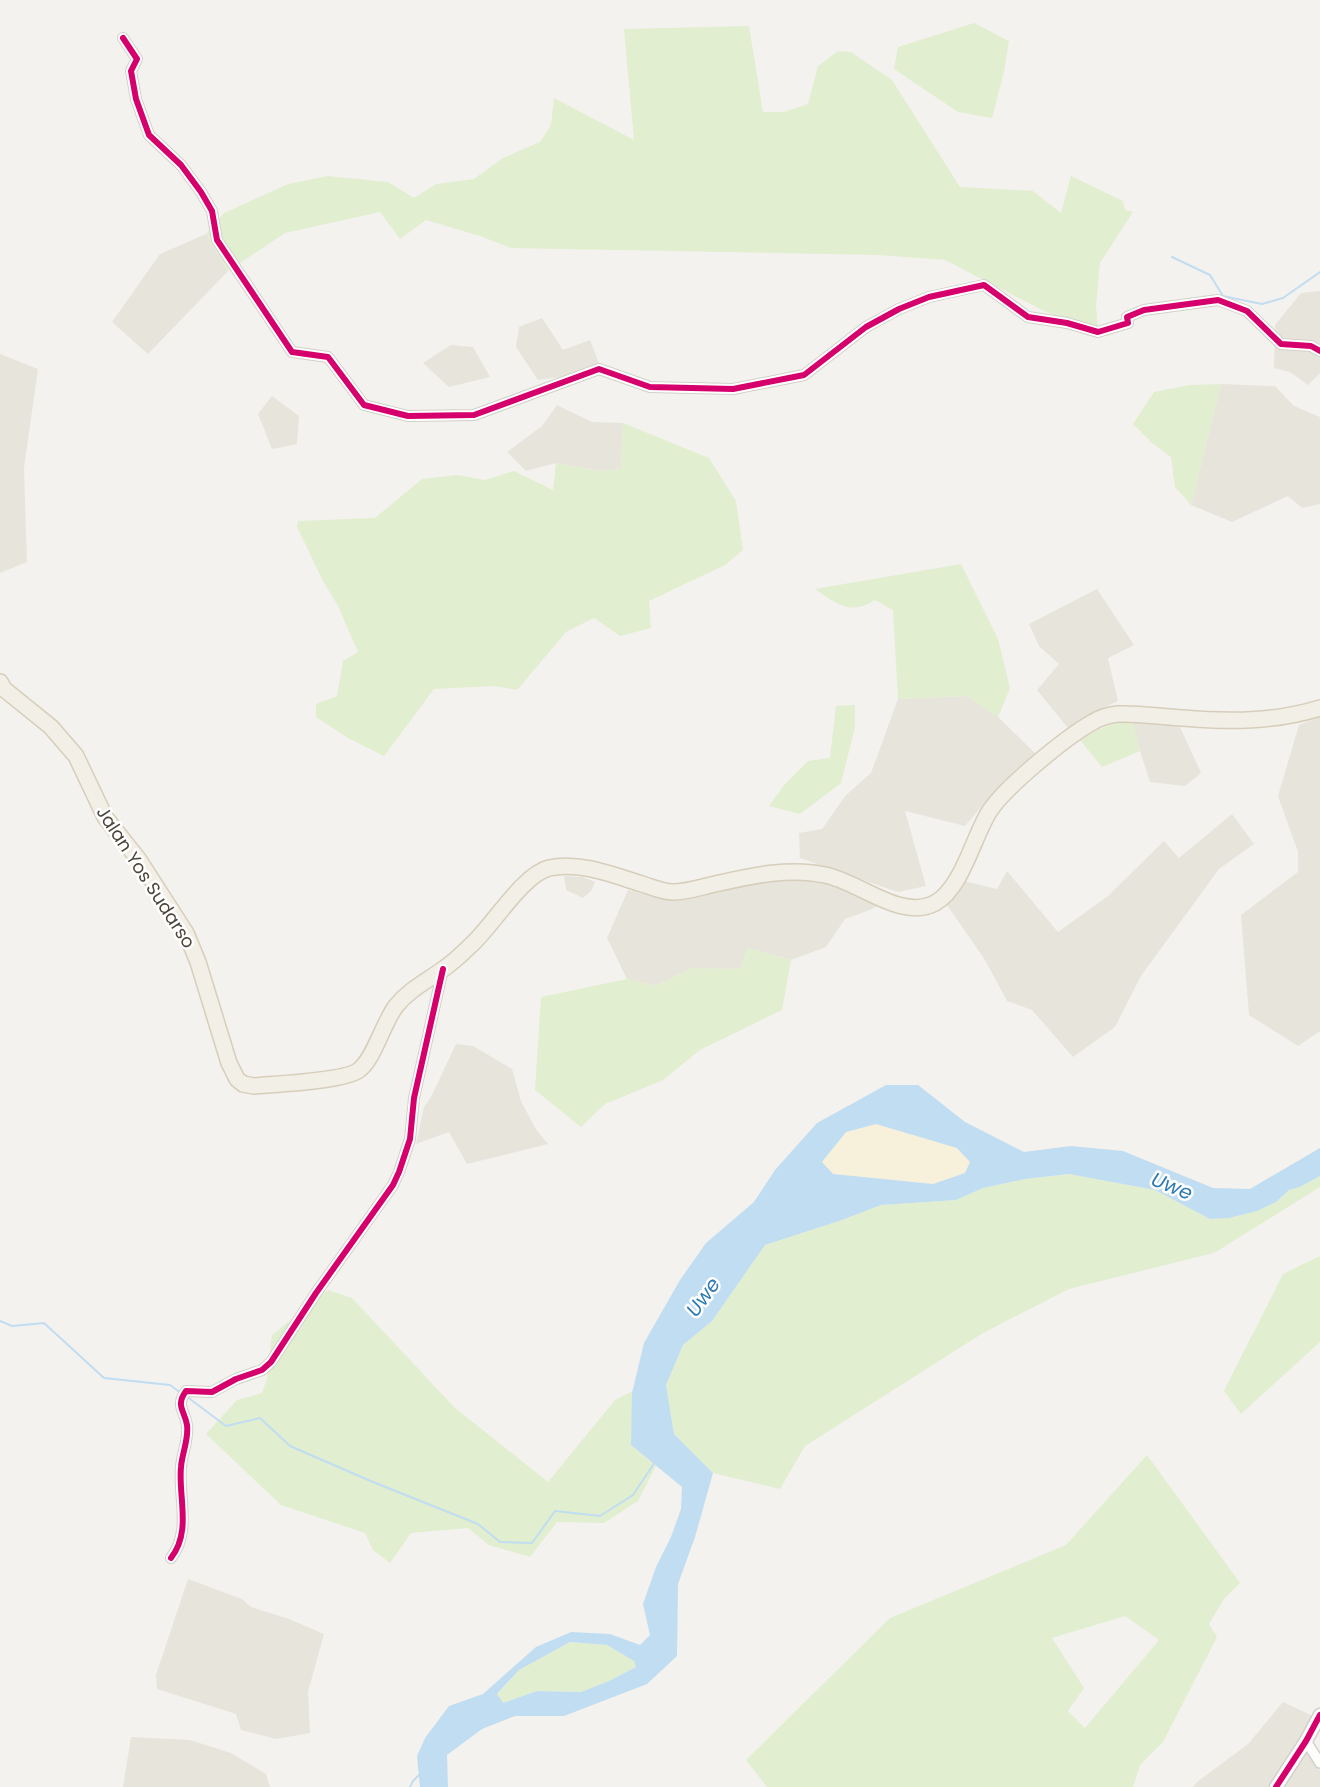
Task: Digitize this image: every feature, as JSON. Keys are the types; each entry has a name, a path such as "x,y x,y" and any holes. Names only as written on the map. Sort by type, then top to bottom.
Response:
{"main road":[{"name":"Jalan Yos Sudarso","path":"0,682 4,689 51,727 72,749 105,817 139,860 152,884 186,933 198,962 229,1063 237,1079 243,1084 254,1086 343,1078 357,1072 366,1062 400,1001 415,987 443,969 472,945 530,879 545,869 570,866 672,892 756,875 824,874 844,880 897,905 907,908 927,906 946,893 956,879 988,813 1000,797 1051,753 1092,722 1118,714 1259,720 1291,716 1320,708"}],"street":[{"path":"123,38 137,59 131,71 136,99 149,135 181,165 201,192 212,211 218,240 292,352 328,357 364,405 408,416 474,415 598,369 650,387 733,389 804,375 866,327 899,309 929,297 984,285 1028,317 1067,323 1098,332 1128,323 1126,317 1144,310 1218,300 1247,311 1281,344 1311,346 1320,351"},
{"path":"171,1558 180,1541 183,1525 180,1472 187,1425 180,1408 184,1394 188,1390 215,1391 236,1379 262,1370 271,1362 316,1293 393,1185 410,1139 414,1098 443,969"},
{"path":"1276,1787 1320,1715"},
{"path":"1306,1741 1320,1763"}],"shaded area":[{"path":"206,234 228,271 148,354 112,322 160,254"},
{"path":"1320,291 1320,373 1308,385 1290,372 1274,368 1275,325 1301,293"},
{"path":"542,318 563,350 590,340 602,371 538,380 516,347 519,327"},
{"path":"451,345 473,347 490,377 449,387 423,363"},
{"path":"0,354 38,369 24,468 27,562 0,573"},
{"path":"1221,384 1275,386 1294,406 1320,417 1320,504 1302,508 1288,496 1232,522 1191,505"},
{"path":"272,396 299,416 297,444 272,449 258,414"},
{"path":"557,405 592,422 623,423 621,469 598,471 556,463 526,471 507,452 542,426"},
{"path":"1097,589 1134,645 1108,658 1118,701 1088,715 1068,728 1037,690 1059,664 1039,646 1029,624"},
{"path":"967,696 998,717 1036,754 1000,785 965,826 905,811 926,886 898,892 800,858 799,833 822,829 845,796 871,773 898,699"},
{"path":"1320,717 1320,1031 1298,1046 1249,1015 1241,915 1298,872 1298,852 1278,796 1299,725"},
{"path":"1132,721 1180,727 1201,773 1185,786 1150,782"},
{"path":"1232,814 1254,844 1219,869 1141,976 1115,1027 1073,1057 1032,1010 1007,1001 985,960 947,905 964,881 997,889 1007,871 1058,932 1108,896 1164,841 1179,858"},
{"path":"564,876 583,877 595,882 591,891 583,898 566,890"},
{"path":"818,878 880,904 845,919 826,947 791,960 748,948 740,969 692,968 656,986 627,979 607,938 628,890 659,898 683,900 775,879"},
{"path":"456,1044 473,1046 512,1069 521,1101 535,1128 548,1144 467,1164 449,1132 416,1144 424,1107"},
{"path":"188,1579 242,1599 251,1607 289,1619 324,1634 308,1692 310,1733 276,1739 241,1730 236,1714 157,1689 156,1675"},
{"path":"1283,1702 1315,1717 1295,1748 1309,1753 1320,1771 1320,1787 1193,1787 1248,1744"},
{"path":"131,1737 190,1740 231,1753 266,1774 270,1787 123,1787"}],"green space":[{"path":"974,23 1009,41 1004,72 992,118 958,112 894,69 898,47"},
{"path":"749,26 763,112 784,112 808,104 818,66 838,51 851,52 892,80 960,187 1033,191 1061,213 1071,176 1123,201 1125,210 1133,212 1100,263 1096,305 1098,332 1044,311 945,260 879,255 511,248 426,220 400,239 380,212 285,233 228,271 206,234 224,213 288,184 328,176 388,182 414,198 436,184 474,179 503,158 540,142 551,125 554,98 634,140 624,29"},
{"path":"1221,384 1191,505 1175,487 1171,457 1152,443 1133,424 1154,392 1189,385"},
{"path":"623,423 709,458 736,501 743,550 725,565 649,601 651,628 620,636 594,618 566,632 517,690 495,686 434,689 384,756 348,738 316,717 316,704 337,696 343,661 358,652 338,606 297,527 298,521 375,518 422,479 457,475 485,480 514,471 553,490 556,463 598,471 621,469"},
{"path":"961,564 998,639 1010,688 998,717 967,696 898,699 893,610 875,600 866,605 850,608 837,603 815,589"},
{"path":"855,705 855,727 841,783 800,814 769,806 785,784 808,761 830,758 836,706"},
{"path":"1132,720 1140,751 1102,767 1080,740 1105,727"},
{"path":"748,948 791,960 782,1010 700,1050 663,1080 605,1104 581,1127 535,1090 541,997 627,979 656,986 692,968 740,969"},
{"path":"1069,1174 1155,1190 1210,1219 1229,1218 1257,1211 1276,1202 1289,1190 1320,1176 1320,1187 1214,1253 1069,1289 983,1333 805,1446 780,1489 713,1473 674,1434 666,1385 683,1345 712,1321 765,1245 881,1205 956,1200 983,1188 1025,1179"},
{"path":"1320,1256 1320,1342 1241,1414 1224,1391 1283,1274"},
{"path":"328,1290 352,1298 454,1407 548,1482 615,1400 633,1391 631,1445 656,1466 638,1501 604,1523 557,1522 530,1557 489,1545 468,1528 411,1533 390,1563 373,1550 365,1533 281,1505 206,1434 237,1400 262,1393 267,1379 272,1335"},
{"path":"1147,1455 1240,1583 1224,1599 1209,1624 1217,1637 1163,1742 1140,1765 1133,1787 767,1787 746,1760 890,1618 1066,1545","holes":["1125,1616 1159,1640 1085,1728 1068,1711 1084,1688 1052,1638"]},
{"path":"570,1642 607,1645 634,1661 636,1667 581,1692 537,1691 503,1703 497,1695 519,1670"}],"sand":[{"path":"876,1124 957,1148 970,1162 965,1174 933,1184 833,1174 822,1162 846,1132"}],"water":[{"name":"Uwe","path":"886,1085 918,1085 965,1122 1024,1152 1071,1146 1123,1151 1213,1188 1250,1189 1320,1148 1320,1176 1289,1190 1276,1202 1257,1211 1229,1218 1210,1219 1155,1190 1069,1174 1025,1179 983,1188 956,1200 881,1205 765,1245 712,1321 683,1345 666,1385 674,1434 713,1473 695,1537 678,1584 677,1656 647,1684 564,1716 515,1716 482,1729 447,1755 448,1787 420,1787 417,1756 425,1738 449,1706 483,1694 536,1647 571,1632 610,1634 640,1645 650,1635 643,1604 681,1509 682,1487 631,1445 632,1393 644,1343 680,1280 706,1243 754,1202 775,1170 817,1123","holes":["876,1124 957,1148 970,1162 965,1173 933,1184 833,1174 822,1162 846,1132","570,1642 607,1645 634,1661 636,1667 581,1692 537,1691 503,1703 497,1694 519,1670"]}],"waterway":[{"path":"1172,257 1210,275 1223,296 1262,304 1283,298 1320,272"},
{"path":"0,1321 12,1326 44,1323 104,1378 170,1385 181,1393"},
{"path":"186,1396 226,1426 260,1418 290,1446 478,1524 500,1542 532,1543 555,1511 600,1516 633,1495 655,1462"},
{"path":"410,1787 419,1775"}],"cycle path":[{"path":"123,38 137,59 131,71 136,99 149,135 181,165 201,192 212,211 217,240 292,352 328,357 364,405 408,416 474,415 599,369 650,387 733,389 804,375 866,327 899,309 929,297 984,285 1028,317 1067,323 1098,332 1128,323 1127,317 1144,310 1218,300 1247,311 1281,344 1311,346 1320,351"},
{"path":"171,1558 177,1548 183,1525 181,1467 187,1430 181,1405 183,1396 186,1391 212,1392 236,1379 262,1370 271,1362 316,1293 393,1185 410,1139 414,1098 443,969"},
{"path":"1276,1787 1320,1715"}]}
